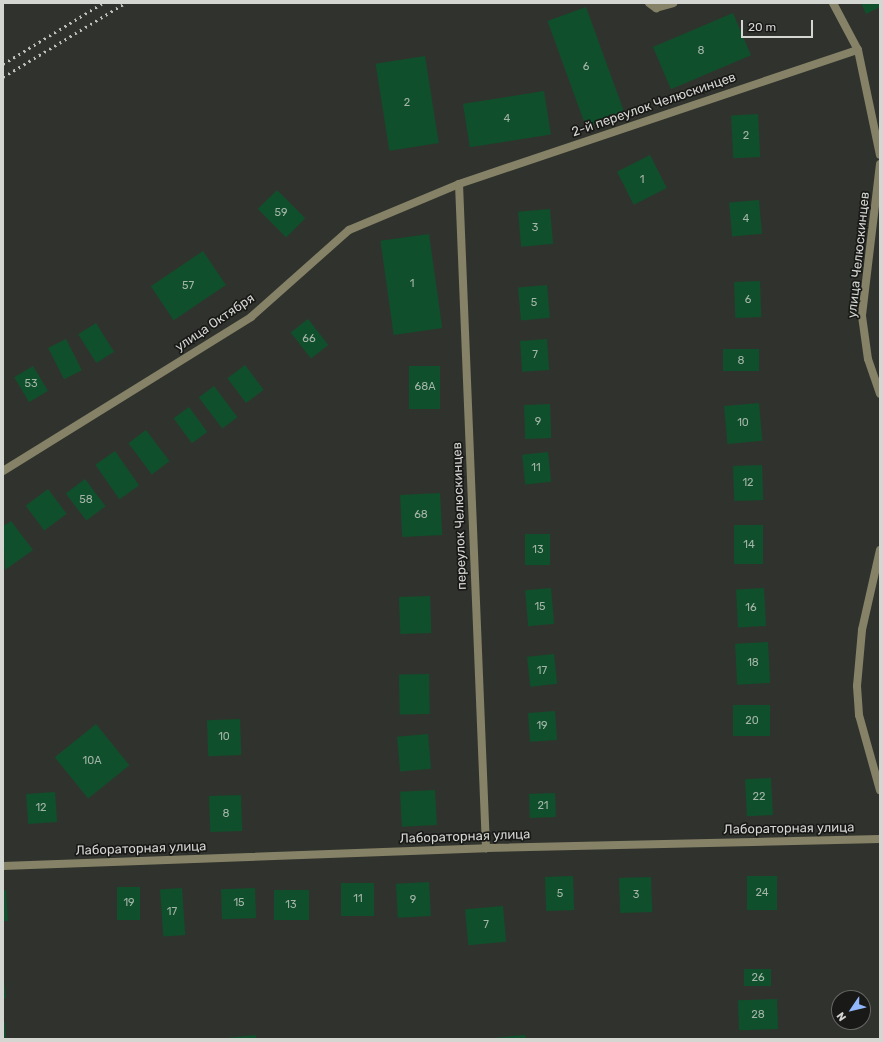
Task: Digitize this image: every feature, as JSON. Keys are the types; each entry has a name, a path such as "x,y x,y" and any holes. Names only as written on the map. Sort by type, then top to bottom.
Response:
{"street":[{"path":"649,3 656,8 673,3"},
{"path":"833,3 858,50 880,155"},
{"name":"2-й переулок Челюскинцев","path":"458,184 858,50"},
{"name":"улица Челюскинцев","path":"880,164 862,316 868,360 880,394"},
{"name":"улица Октября","path":"3,471 251,317 349,230 458,184"},
{"name":"переулок Челюскинцев","path":"458,184 486,848"},
{"path":"880,550 862,630 857,686 859,715 880,790"},
{"name":"Лабораторная улица","path":"3,866 486,848 880,839"}],"building":[{"path":"861,3 880,3 880,7 866,14"},
{"path":"586,7 625,113 586,127 547,21"},
{"path":"733,13 751,55 671,89 653,47"},
{"path":"425,56 439,143 389,151 376,64"},
{"path":"544,91 551,134 470,147 463,104"},
{"path":"758,114 760,157 733,158 731,115"},
{"path":"650,155 667,188 634,205 617,172"},
{"path":"277,190 305,218 286,237 258,209"},
{"path":"759,200 762,234 732,236 729,203"},
{"path":"550,209 553,244 521,247 518,212"},
{"path":"429,234 442,328 394,335 380,241"},
{"path":"203,251 226,285 174,320 151,286"},
{"path":"760,281 761,317 735,318 734,282"},
{"path":"547,285 550,318 521,320 518,288"},
{"path":"308,319 328,345 311,359 291,333"},
{"path":"96,323 114,352 96,363 78,334"},
{"path":"66,339 82,370 64,379 48,348"},
{"path":"547,339 549,370 522,372 520,341"},
{"path":"723,349 759,349 759,371 723,371"},
{"path":"245,365 264,390 246,403 227,378"},
{"path":"33,366 48,391 29,402 14,377"},
{"path":"409,366 440,366 440,409 409,409"},
{"path":"214,386 237,417 222,429 199,397"},
{"path":"759,403 762,441 727,444 724,406"},
{"path":"550,404 551,438 525,439 524,405"},
{"path":"189,407 207,432 192,443 174,418"},
{"path":"146,430 169,461 152,474 128,443"},
{"path":"115,451 139,485 119,499 95,465"},
{"path":"548,452 551,482 525,485 522,455"},
{"path":"762,465 763,500 734,501 733,466"},
{"path":"85,479 105,506 86,521 66,493"},
{"path":"48,489 67,514 44,531 26,506"},
{"path":"440,493 442,535 402,537 400,495"},
{"path":"11,521 33,550 5,570 3,526"},
{"path":"734,525 763,525 763,564 734,564"},
{"path":"525,534 550,534 550,565 525,565"},
{"path":"551,588 554,624 528,626 525,590"},
{"path":"764,588 766,626 738,627 736,589"},
{"path":"430,596 431,633 400,634 399,597"},
{"path":"768,642 770,683 737,685 735,644"},
{"path":"554,654 557,684 530,687 527,657"},
{"path":"429,674 430,714 400,715 399,675"},
{"path":"733,705 770,705 770,736 733,736"},
{"path":"555,711 557,740 530,742 528,713"},
{"path":"240,719 241,755 208,756 207,720"},
{"path":"96,724 129,765 88,799 55,757"},
{"path":"428,734 431,769 400,772 397,737"},
{"path":"771,778 773,815 747,816 745,779"},
{"path":"435,790 437,825 402,827 400,792"},
{"path":"55,792 57,822 28,824 26,794"},
{"path":"555,793 556,817 530,818 529,794"},
{"path":"241,795 242,831 210,832 209,796"},
{"path":"573,876 574,910 546,911 545,877"},
{"path":"747,876 777,876 777,910 747,910"},
{"path":"651,877 652,912 620,913 619,878"},
{"path":"429,882 431,916 398,918 396,884"},
{"path":"341,883 374,883 374,916 341,916"},
{"path":"117,887 140,887 140,920 117,920"},
{"path":"182,888 185,935 163,936 160,890"},
{"path":"255,888 256,918 222,919 221,889"},
{"path":"3,890 6,890 8,921 3,921"},
{"path":"274,890 309,890 309,920 274,920"},
{"path":"503,906 506,942 468,945 465,909"},
{"path":"744,969 771,969 771,986 744,986"},
{"path":"3,971 6,998 3,999"},
{"path":"777,999 778,1029 739,1030 738,1000"},
{"path":"3,1022 5,1022 6,1039 3,1039"},
{"path":"256,1035 256,1039 226,1039 226,1038"},
{"path":"525,1035 526,1039 493,1039 493,1038"}],"railway":[{"path":"3,64 103,3"},
{"path":"3,77 125,3"}]}
